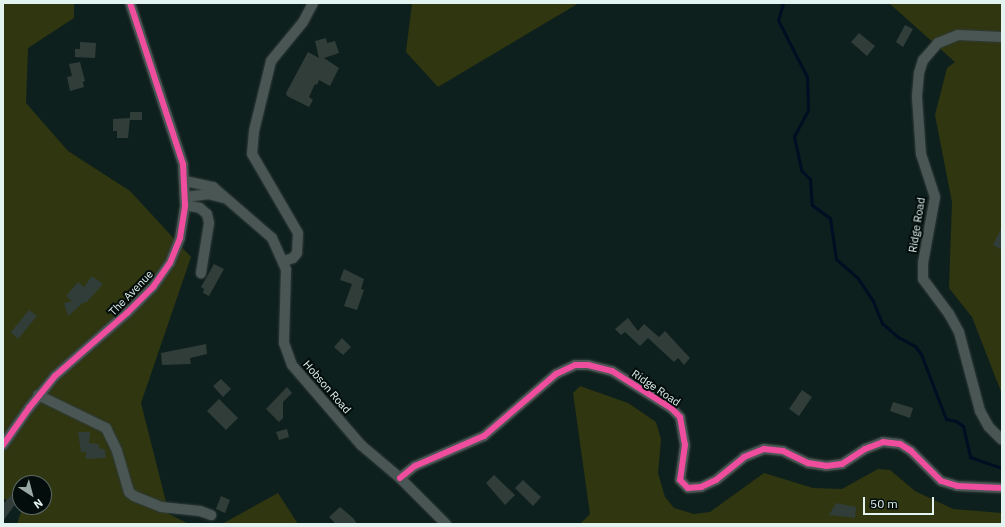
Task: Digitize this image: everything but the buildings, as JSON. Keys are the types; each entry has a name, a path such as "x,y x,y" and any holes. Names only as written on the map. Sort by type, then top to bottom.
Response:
{"street":[{"name":"The Avenue","path":"3,445 38,395 55,376 141,300 162,276 180,238 185,201 185,181 177,141 130,3"},
{"path":"284,262 293,258 297,253 298,233 252,154 254,131 271,61 304,22 313,3"},
{"name":"Ridge Road","path":"1002,37 958,35 938,43 924,60 919,73 917,97 922,154 935,197 923,263 923,279 949,314 958,332 980,411 989,427 1002,440"},
{"name":"Hobson Road","path":"185,181 205,183 272,238 284,262 286,282 284,343 292,365 361,445 400,478 446,524"},
{"name":"Hobson Road","path":"185,201 208,194 227,200"},
{"path":"185,201 200,208 207,214 209,223 201,272"},
{"name":"Ridge Road","path":"400,478 415,466 484,436 556,374 575,365 588,365 612,371 671,408 680,417 685,445 680,480 688,488 700,487 716,480 744,457 764,449 783,451 808,463 826,466 842,464 865,449 883,442 900,444 911,451 941,481 957,486 1002,488"},
{"path":"38,395 106,428 117,451 129,492 134,496 161,507 200,511 211,515"}],"green space":[{"path":"3,3 74,3 74,18 28,48 26,103 68,151 130,191 191,257 141,403 169,514 189,524 17,524 20,515 52,515 52,475 12,475 12,503 3,498"},
{"path":"412,3 579,3 438,87 406,52"},
{"path":"889,3 1002,3 1002,394 972,317 949,288 952,202 935,115 947,68 955,62"},
{"path":"580,386 628,403 656,422 661,439 658,473 665,497 674,508 694,514 710,512 764,473 813,488 842,489 878,469 890,470 915,491 953,509 1002,513 1002,524 580,524 590,514 573,393"},
{"path":"278,493 298,524 222,524"}],"waterway":[{"path":"783,3 778,20 807,77 808,110 794,136 801,170 810,179 812,205 830,218 836,259 857,277 873,301 882,323 898,337 915,346 921,354 946,419 956,421 963,426 970,457 1002,468"}],"cycle path":[{"path":"3,445 29,408 55,376 127,313 153,287 170,263 180,238 185,205 183,164 130,3"},
{"path":"400,478 415,466 484,436 556,374 575,365 588,365 612,371 671,408 680,417 685,445 680,480 688,488 701,487 716,480 744,457 764,449 783,451 808,463 826,466 842,464 865,449 883,442 900,444 911,451 941,481 957,486 1002,488"}]}
